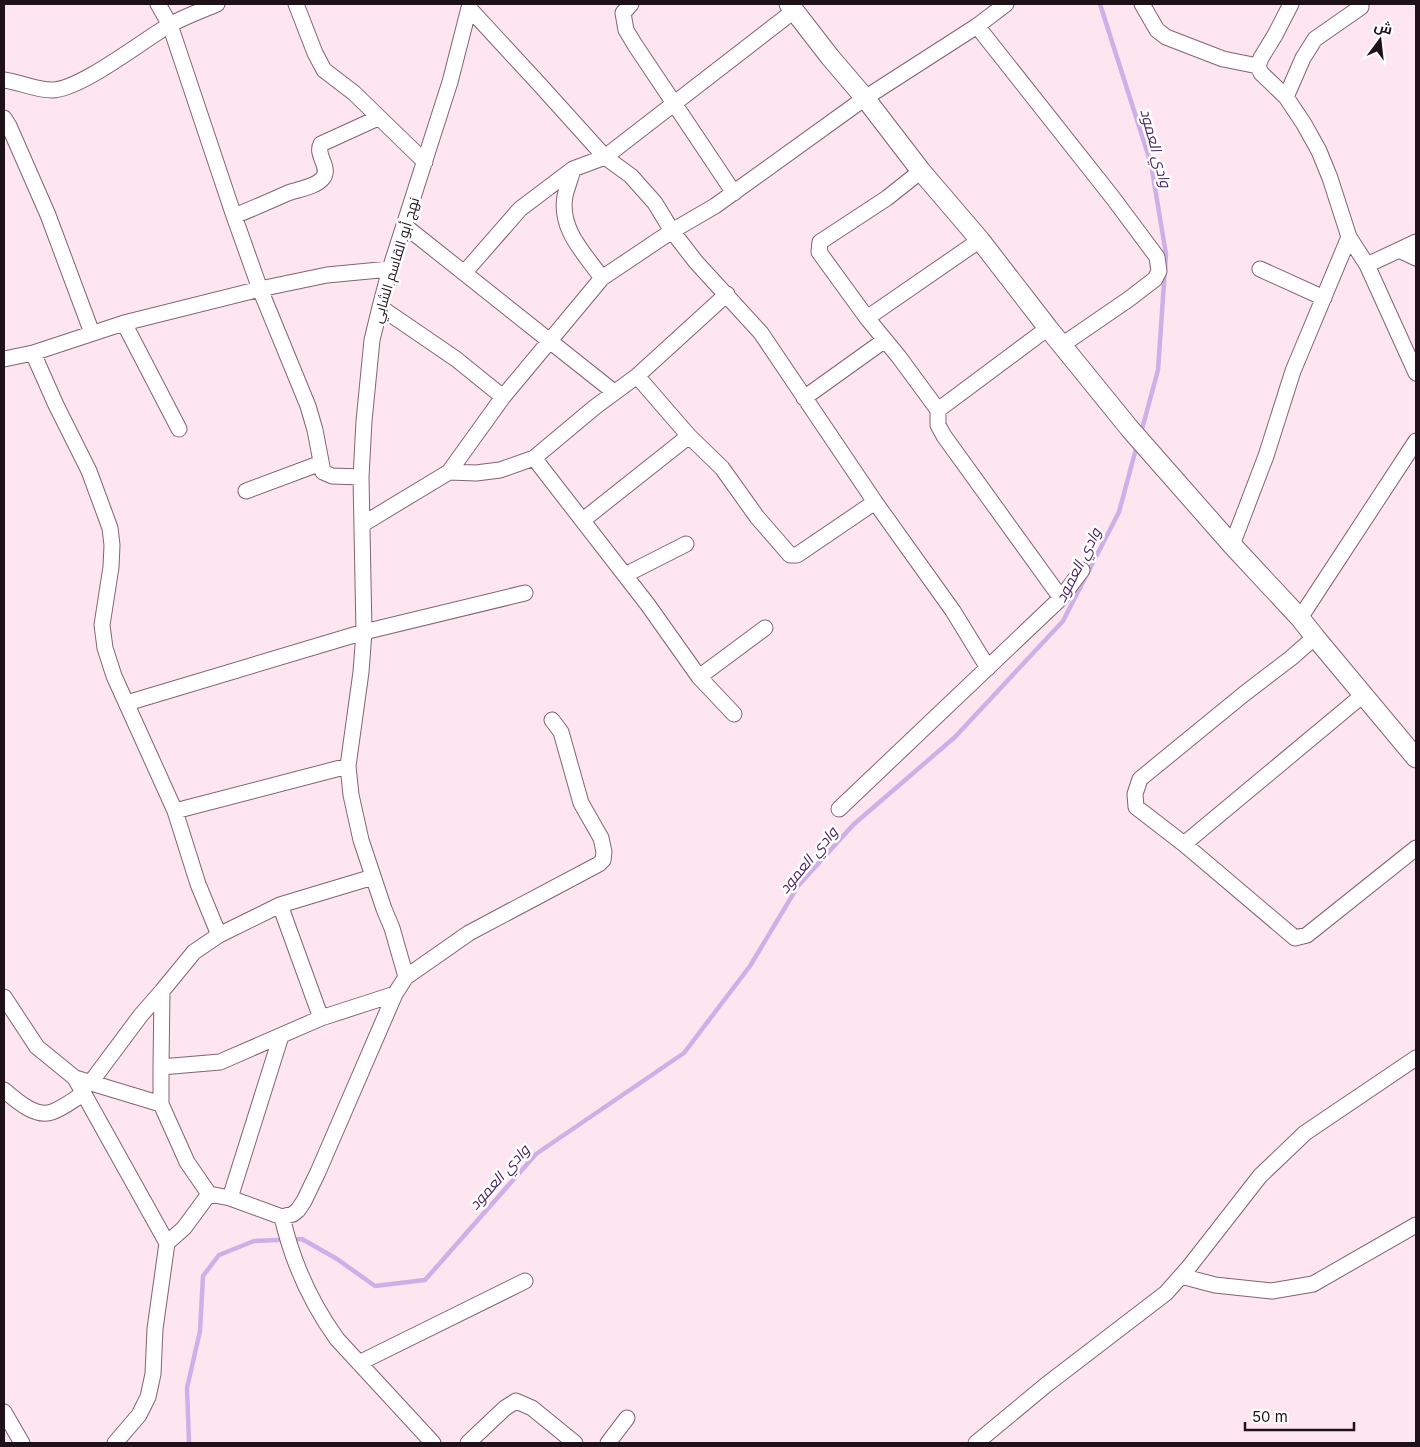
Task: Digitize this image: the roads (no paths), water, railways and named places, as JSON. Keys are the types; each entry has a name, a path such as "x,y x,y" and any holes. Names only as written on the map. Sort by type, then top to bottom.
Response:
{"street":[{"path":"158,4 170,25 260,288 308,406 315,430 323,472 332,476 361,477"},
{"path":"4,80 30,87 53,90 65,87 93,74 170,25 217,4"},
{"path":"296,4 315,53 324,70 354,94 425,162"},
{"path":"631,4 623,13 626,30 734,193"},
{"path":"362,524 450,472 503,396 602,278 672,231 715,206 865,98 977,26 1006,4"},
{"path":"1142,4 1157,30 1166,37 1223,59 1258,66"},
{"path":"1291,4 1258,66 1261,74 1286,97 1319,151 1349,237 1367,265 1416,372"},
{"path":"469,6 605,157 631,176 655,203 672,231 696,262 761,333 875,502 953,610 988,668"},
{"name":"نهج أبو القاسم الشابي","path":"406,976 392,928 373,877 356,817 348,766 361,672 364,632 361,477 372,340 390,269 450,82 469,6"},
{"path":"465,272 520,208 573,169 605,157 792,7 921,171 980,240 1130,429 1165,471 1300,618 1416,758"},
{"path":"1286,97 1303,58 1315,39 1361,7"},
{"path":"977,26 1113,198 1157,257 1160,266 1155,279 1062,345"},
{"path":"4,118 10,126 48,215 92,333"},
{"path":"234,216 290,192 314,185 325,175 326,169 319,152 321,144 378,118"},
{"path":"573,169 565,197 565,220 572,237 602,278"},
{"path":"921,171 887,198 820,242 819,252 938,410 938,425 944,436 1061,598"},
{"path":"405,226 614,392"},
{"path":"1232,545 1266,456 1293,371 1349,237"},
{"path":"867,318 980,240"},
{"path":"1367,265 1416,242"},
{"path":"1399,250 1416,258"},
{"path":"4,359 33,353 124,323 260,288 327,274 390,269"},
{"path":"1260,269 1324,298"},
{"path":"450,472 476,474 500,470 534,458 636,376 727,294"},
{"path":"380,307 456,360 503,396"},
{"path":"124,323 179,429"},
{"path":"938,410 1048,328"},
{"path":"804,398 885,340"},
{"path":"33,353 56,405 89,471 110,528 112,545 111,567 102,625 105,648 114,676 175,811 198,884 219,935"},
{"path":"636,376 689,436 722,468 757,517 790,555 797,555 875,502"},
{"path":"583,520 689,436"},
{"path":"1300,618 1416,441"},
{"path":"534,458 648,605 699,677 734,714"},
{"path":"246,491 321,463"},
{"path":"625,576 686,544"},
{"path":"839,809 1061,598 1082,570"},
{"path":"127,703 364,632 525,593"},
{"path":"699,677 765,628"},
{"path":"1315,638 1140,779 1135,794 1136,807 1184,844 1295,938 1307,935 1416,848"},
{"path":"1184,844 1363,695"},
{"path":"162,990 160,1104 187,1162 209,1194 230,1198 282,1217 293,1214 304,1201 368,1061 395,994 406,976 469,933 604,860 601,838 581,803 561,732 552,720"},
{"path":"175,811 348,766"},
{"path":"4,1090 21,1105 36,1111 51,1113 87,1088 141,1015 194,952 219,935 280,905 373,877"},
{"path":"280,905 322,1018"},
{"path":"161,1067 220,1062 322,1018 395,994"},
{"path":"4,997 37,1047 87,1088 167,1243 155,1329 153,1374 148,1397 129,1437 115,1443"},
{"path":"230,1198 281,1036"},
{"path":"976,1443 1046,1385 1166,1293 1260,1176 1305,1133 1416,1058"},
{"path":"87,1088 160,1104"},
{"path":"167,1243 184,1228 209,1194"},
{"path":"282,1217 292,1254 326,1324 337,1339 434,1443"},
{"path":"1181,1276 1215,1285 1272,1292 1313,1284 1416,1225"},
{"path":"359,1363 525,1281"},
{"path":"468,1443 504,1408 516,1402 532,1408 575,1443"},
{"path":"4,1412 22,1443"},
{"path":"608,1443 627,1418"}],"waterway":[{"name":"وادي العمود","path":"1100,4 1151,164 1166,254 1158,370 1141,433"},
{"name":"وادي العمود","path":"189,1443 187,1388 200,1331 203,1276 219,1255 254,1241 302,1239 337,1259 375,1286 425,1280 536,1154 684,1053 750,966 798,886 853,825 955,737 1063,621 1119,512 1137,445"}]}
